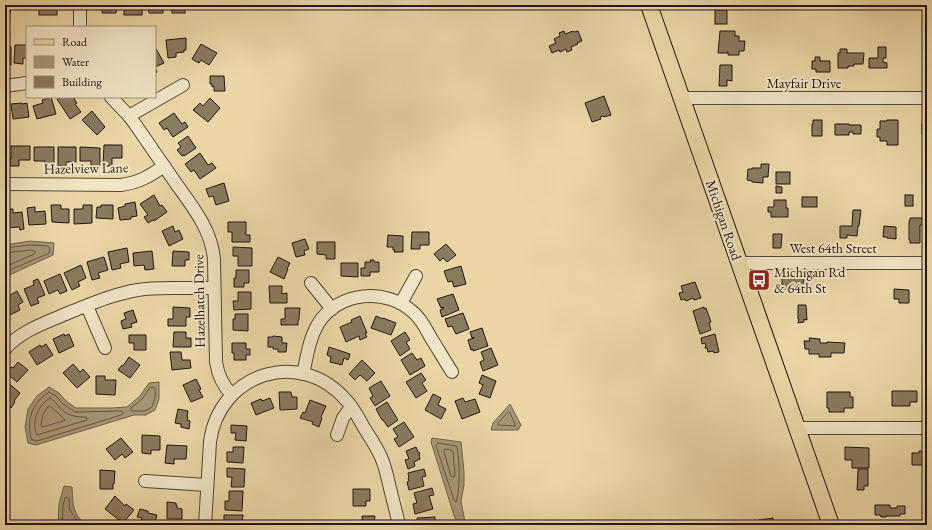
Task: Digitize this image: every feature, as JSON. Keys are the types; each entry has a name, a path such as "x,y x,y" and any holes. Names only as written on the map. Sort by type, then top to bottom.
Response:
{"main road":[{"name":"Michigan Road","path":"649,5 831,525"}],"street":[{"path":"80,5 80,26"},
{"path":"5,86 26,83"},
{"path":"129,116 183,85"},
{"name":"Hazelhatch Drive","path":"112,98 129,116 164,166 201,220 211,240 214,255 216,362 220,378 232,395"},
{"name":"Mayfair Drive","path":"681,98 927,98"},
{"name":"Hazelview Lane","path":"5,184 121,186 141,180 164,166"},
{"name":"West 64th Street","path":"739,263 927,263"},
{"path":"401,303 416,276"},
{"path":"311,283 332,309"},
{"path":"5,349 29,330 117,294 160,288 214,288"},
{"path":"303,374 314,331 322,319 342,302 350,299 374,295 390,298 401,303 414,313 421,320 452,372"},
{"path":"87,306 105,348"},
{"path":"205,525 210,442 212,430 220,411 232,395 250,380 268,373 280,371 296,372 318,379 329,384 341,394 351,407 381,457 385,467 399,525"},
{"path":"337,435 343,418 351,407"},
{"path":"797,428 927,428"},
{"path":"144,481 207,485"}],"water":[{"path":"30,241 54,243 53,255 5,277 5,245"},
{"path":"159,382 159,399 155,410 146,415 134,415 36,445 28,443 25,427 28,409 37,396 49,387 59,393 66,401 76,408 112,408 127,407 139,397 149,383"},
{"path":"510,404 521,425 518,430 491,430 493,423"},
{"path":"432,438 461,442 464,485 461,501 465,525 457,525 431,442"},
{"path":"64,486 72,487 74,508 78,517 87,525 58,525 59,504"}],"building":[{"path":"5,5 11,5 10,14 5,14"},
{"path":"17,5 34,5 34,9 17,9"},
{"path":"39,5 57,5 57,15 39,15"},
{"path":"102,5 117,5 116,13 102,13"},
{"path":"124,5 142,5 142,15 124,15"},
{"path":"148,5 163,5 163,13 149,13"},
{"path":"172,5 185,5 185,13 172,13"},
{"path":"715,10 727,10 727,24 715,24"},
{"path":"564,31 565,34 578,31 582,41 571,47 572,50 567,52 566,49 560,52 559,50 552,53 549,46 556,43 554,39 560,36 559,33"},
{"path":"720,31 735,31 735,36 739,36 739,41 745,41 744,51 739,51 739,55 728,55 728,52 718,53"},
{"path":"186,38 186,50 184,50 184,52 176,53 176,57 168,58 166,40"},
{"path":"201,44 217,53 209,65 201,60 199,63 192,59"},
{"path":"15,45 26,45 26,58 23,58 23,64 14,63"},
{"path":"5,47 11,47 11,65 5,65"},
{"path":"878,47 886,47 886,58 883,58 883,62 887,63 887,68 869,68 869,58 878,58"},
{"path":"156,49 164,63 156,67"},
{"path":"840,49 847,49 847,53 864,53 863,64 854,64 854,66 848,66 848,68 838,68 838,53 840,53"},
{"path":"815,57 820,57 820,61 830,61 830,72 816,72 816,69 812,69 812,61 815,61"},
{"path":"720,65 732,65 732,81 727,80 727,86 719,86"},
{"path":"210,76 224,76 225,91 214,91 214,86 212,87 212,84 210,84"},
{"path":"604,96 611,115 600,117 601,119 592,122 585,103"},
{"path":"51,98 56,114 37,119 33,106 43,103 42,100"},
{"path":"76,98 74,99 77,103 75,104 81,112 70,119 57,99"},
{"path":"210,98 220,108 208,122 193,110 200,103 203,106"},
{"path":"27,103 29,117 13,119 11,104"},
{"path":"92,111 105,127 97,135 82,120"},
{"path":"5,112 8,112 8,126 5,126"},
{"path":"174,113 182,124 185,122 188,127 173,137 167,128 164,130 159,123"},
{"path":"813,120 822,120 822,136 812,136"},
{"path":"898,120 898,145 887,145 887,141 880,141 880,137 877,137 877,129 880,129 880,121"},
{"path":"835,124 861,125 861,134 853,134 853,132 849,132 849,135 835,135"},
{"path":"922,124 927,124 927,134 922,134"},
{"path":"188,136 196,148 182,156 177,150 181,147 178,143"},
{"path":"104,145 122,145 122,158 112,158 112,166 103,166"},
{"path":"11,146 30,146 30,160 19,160 19,166 10,166"},
{"path":"34,147 54,147 54,166 45,166 45,161 34,161"},
{"path":"58,147 76,147 76,162 66,162 66,166 58,166"},
{"path":"80,147 100,148 100,166 91,166 91,161 80,161"},
{"path":"200,153 208,165 212,163 216,168 200,179 194,170 191,172 185,164"},
{"path":"761,164 769,164 768,177 763,177 763,183 747,180 748,169 761,168"},
{"path":"776,172 790,172 790,184 776,184"},
{"path":"224,183 229,201 216,205 213,196 209,197 206,189"},
{"path":"776,186 782,187 782,193 776,193"},
{"path":"154,195 160,206 162,205 167,212 154,221 153,220 148,223 144,217 148,215 140,204"},
{"path":"905,195 913,195 913,206 905,206"},
{"path":"802,197 817,197 817,207 802,207"},
{"path":"774,200 786,200 788,217 771,217 771,212 768,212 768,207 774,207"},
{"path":"135,202 137,216 131,217 131,219 120,220 118,208 125,206 125,204"},
{"path":"51,205 61,205 61,209 69,209 69,223 52,222"},
{"path":"83,205 92,205 92,223 74,224 74,209 83,209"},
{"path":"101,205 113,205 113,219 96,218 97,207 101,207"},
{"path":"35,207 35,212 45,211 46,224 29,225 27,208"},
{"path":"5,209 13,209 13,213 22,212 24,229 20,230 19,227 7,228"},
{"path":"853,210 861,210 857,236 847,235 847,238 840,238 840,226 852,226"},
{"path":"910,218 926,218 926,225 920,225 920,243 910,243"},
{"path":"228,222 246,222 246,235 250,235 250,242 232,242 232,232 228,232"},
{"path":"173,226 175,232 179,230 183,239 169,246 162,231"},
{"path":"884,226 896,227 896,239 883,237"},
{"path":"412,232 429,232 429,245 420,245 420,249 411,249"},
{"path":"773,234 782,234 781,248 773,248"},
{"path":"388,235 403,236 403,252 394,252 395,250 393,250 393,247 387,247"},
{"path":"305,239 309,249 304,251 305,255 296,257 292,243"},
{"path":"317,242 335,242 335,259 326,259 326,255 317,254"},
{"path":"446,244 456,255 447,262 443,258 440,261 434,254"},
{"path":"233,247 252,248 252,266 238,266 238,256 233,256"},
{"path":"127,248 129,262 120,264 121,268 112,270 108,252"},
{"path":"152,251 154,269 145,270 144,265 134,266 133,253"},
{"path":"173,251 189,252 189,260 185,260 185,266 172,266"},
{"path":"104,257 108,270 98,273 100,278 92,280 87,262"},
{"path":"278,257 290,263 284,279 270,272"},
{"path":"370,260 379,262 379,272 370,272 370,276 361,276 361,268 365,268 365,262 371,262"},
{"path":"341,263 358,263 358,277 341,276"},
{"path":"81,265 86,278 78,282 80,286 72,290 64,273"},
{"path":"461,266 466,284 454,287 452,281 448,282 444,271"},
{"path":"236,270 249,270 249,283 244,283 244,287 234,287"},
{"path":"60,274 67,291 60,294 58,290 49,294 44,281"},
{"path":"782,277 804,277 803,289 782,289"},
{"path":"38,279 45,295 37,298 39,303 31,306 24,289 34,285 33,281"},
{"path":"695,282 701,298 694,300 693,298 686,301 685,299 681,300 679,293 683,292 681,286"},
{"path":"269,286 282,286 282,294 287,293 287,303 270,303"},
{"path":"894,289 909,290 909,303 899,303 899,299 894,299"},
{"path":"17,291 23,302 18,305 20,310 10,315 5,306 5,298"},
{"path":"238,292 251,292 251,309 234,310 233,301 238,301"},
{"path":"453,294 459,310 442,317 440,310 444,308 441,308 437,299"},
{"path":"798,305 806,305 807,320 804,319 804,322 798,323"},
{"path":"173,307 190,308 190,317 186,317 186,326 168,326 168,319 173,319"},
{"path":"704,307 704,309 706,308 711,322 709,323 711,330 700,334 693,311"},
{"path":"285,308 300,308 298,325 281,325 281,319 285,319"},
{"path":"133,310 137,322 131,324 132,327 123,329 121,321 126,319 124,313"},
{"path":"463,313 469,329 456,334 452,326 448,327 445,319"},
{"path":"235,314 248,314 248,331 233,330 233,319 235,319"},
{"path":"923,315 927,315 927,325 923,325"},
{"path":"360,316 367,333 365,333 367,337 360,340 359,336 346,342 340,327 352,322 351,320"},
{"path":"376,316 396,323 391,335 371,328"},
{"path":"482,328 488,346 473,351 473,349 471,350 468,340 474,338 472,338 470,332"},
{"path":"174,332 186,332 186,338 191,338 191,347 173,347"},
{"path":"405,332 410,340 406,342 410,349 400,356 391,341"},
{"path":"64,334 65,336 69,334 74,346 59,353 53,339"},
{"path":"715,334 719,352 708,352 707,348 705,348 705,343 702,344 701,338"},
{"path":"129,335 146,335 146,350 134,350 134,343 129,343"},
{"path":"268,337 282,337 282,343 287,343 286,352 278,352 278,349 268,347"},
{"path":"809,338 820,339 820,343 845,343 844,353 831,353 831,357 819,357 819,354 809,354 809,349 805,349 804,341 810,341"},
{"path":"232,343 246,343 246,349 250,349 250,355 246,355 246,360 234,360"},
{"path":"46,344 53,355 37,365 29,352 40,345 41,347"},
{"path":"329,347 350,354 348,360 344,358 342,365 330,362 331,357 327,355"},
{"path":"491,348 498,365 483,371 480,362 484,360 481,352"},
{"path":"170,352 181,352 182,360 190,360 191,368 172,370"},
{"path":"412,353 417,360 421,358 425,366 410,375 401,360"},
{"path":"129,357 140,365 130,378 118,370 122,365 123,366"},
{"path":"362,360 375,373 367,381 360,375 355,380 349,374"},
{"path":"18,362 28,370 17,382 6,373"},
{"path":"73,364 80,372 83,369 90,377 77,388 63,373"},
{"path":"421,373 426,380 422,383 427,391 416,398 406,382"},
{"path":"482,375 496,381 490,398 479,394 483,385 479,383"},
{"path":"96,376 105,376 105,380 116,380 115,395 96,394"},
{"path":"196,379 203,397 191,402 183,385"},
{"path":"381,381 390,396 375,406 370,398 373,396 369,388"},
{"path":"7,382 20,393 11,408 5,403 5,384"},
{"path":"892,391 917,391 917,402 910,402 910,406 892,406"},
{"path":"279,392 291,392 292,397 297,397 297,409 280,410"},
{"path":"827,392 850,392 850,397 853,397 853,408 844,408 844,412 829,412 829,408 827,408"},
{"path":"433,394 441,398 438,405 446,409 441,419 425,410"},
{"path":"270,398 274,408 256,415 251,403 261,399 262,401"},
{"path":"463,398 465,402 475,399 480,412 462,419 455,401"},
{"path":"310,400 326,406 321,417 319,427 312,424 313,422 300,418 303,412 305,413"},
{"path":"387,402 398,420 388,427 376,409"},
{"path":"178,409 188,411 187,420 190,421 189,429 181,427 181,424 175,423"},
{"path":"404,422 414,437 399,447 394,439 398,437 393,429"},
{"path":"231,425 247,426 246,441 235,440 236,433 231,433"},
{"path":"142,435 160,436 160,450 151,450 151,454 142,453"},
{"path":"121,438 133,452 125,458 122,454 115,460 106,449"},
{"path":"167,445 187,446 186,459 174,459 174,464 165,463"},
{"path":"233,447 244,447 243,463 227,462 227,452 233,452"},
{"path":"416,447 420,454 420,459 414,462 415,466 408,469 405,460 409,459 406,451"},
{"path":"845,447 869,448 869,468 852,468 852,460 845,460"},
{"path":"919,451 927,451 927,465 912,465 912,453 919,453"},
{"path":"227,468 245,469 244,487 231,487 232,477 227,477"},
{"path":"424,469 426,476 422,477 424,486 409,490 407,482 409,481 408,473"},
{"path":"858,469 868,469 868,486 864,486 864,490 857,490"},
{"path":"100,470 115,471 113,489 100,489"},
{"path":"432,488 434,495 429,496 433,509 415,514 413,504 417,503 414,493"},
{"path":"353,489 370,489 370,501 366,501 366,506 353,506"},
{"path":"229,491 243,491 242,511 225,510 225,501 229,501"},
{"path":"115,496 125,506 126,504 134,510 123,523 105,509"},
{"path":"167,502 176,503 177,508 182,509 182,519 167,519"},
{"path":"875,505 890,505 890,508 905,506 905,514 900,514 900,516 881,517 880,515 875,515"},
{"path":"140,509 157,515 154,525 140,524 142,518 137,517"},
{"path":"224,515 243,515 242,525 224,524"},
{"path":"362,516 375,516 374,523 380,525 362,525"},
{"path":"435,517 435,525 418,525 417,518"},
{"path":"773,518 774,525 760,525 759,520"}],"place":[{"name":"Michigan Rd & 64th St","path":"759,280"}]}
